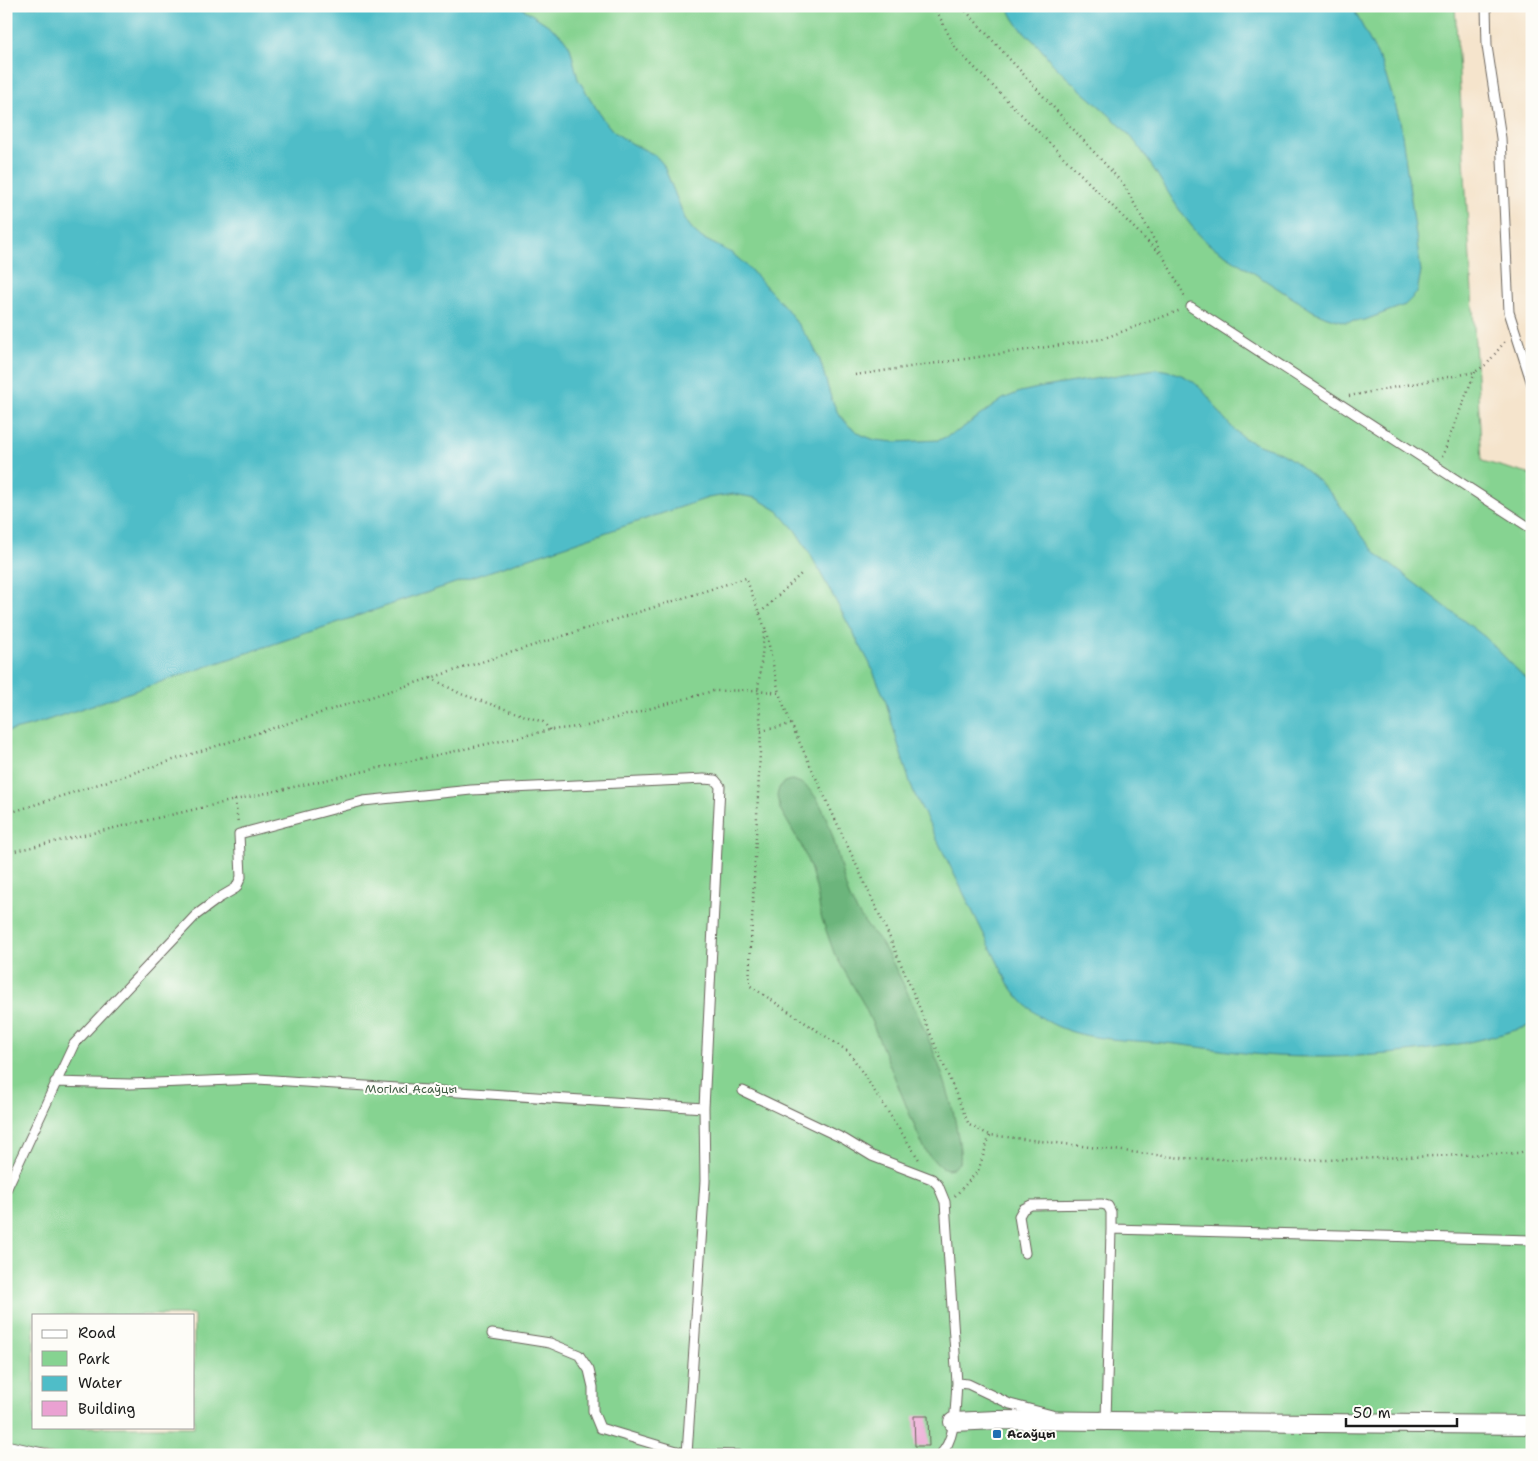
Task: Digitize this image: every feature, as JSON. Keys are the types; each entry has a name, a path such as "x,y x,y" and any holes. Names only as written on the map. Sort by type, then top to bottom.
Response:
{"street":[{"path":"953,1422 997,1420 1532,1425"}],"lane":[{"path":"1486,6 1488,46 1501,138 1509,312 1532,384"},
{"path":"1191,307 1532,529"},
{"path":"6,1190 74,1044 196,915 236,888 241,877 239,834 363,801 471,790 715,780 720,786 704,1108 705,1181 687,1454"},
{"path":"55,1082 130,1084 258,1079 704,1108"},
{"path":"743,1092 844,1139 872,1156 932,1179 938,1185 945,1202 957,1383 950,1438 940,1455"},
{"path":"1025,1253 1019,1216 1023,1209 1032,1205 1102,1204 1108,1206 1111,1212 1111,1229 1106,1421"},
{"path":"1111,1229 1532,1240"},
{"path":"492,1334 550,1343 579,1355 589,1370 593,1387 592,1411 600,1428 687,1454 738,1455"},
{"path":"957,1383 968,1384 1010,1404 1079,1421"},
{"path":"6,1445 52,1455"}],"path":[{"path":"934,6 956,49 1164,258"},
{"path":"854,376 1102,339 1191,307 1124,185 966,11 965,6"},
{"path":"1332,399 1475,372 1488,364 1515,329"},
{"path":"1438,468 1475,372"},
{"path":"760,613 802,573"},
{"path":"766,628 779,693 791,724 887,931 969,1125 990,1135 1181,1158 1297,1161 1518,1153 1532,1149"},
{"path":"431,678 461,694 543,722 550,730"},
{"path":"6,853 550,730 586,726 713,690 758,690 779,693"},
{"path":"761,731 791,724"},
{"path":"236,800 239,834"},
{"path":"945,1202 958,1194 978,1171 990,1135"}],"green space":[{"name":"Могілкі Асаўцы","path":"6,6 1455,6 1482,461 1532,475 1532,1455 6,1455"},
{"path":"791,780 804,785 815,796 823,811 836,847 851,901 891,959 932,1048 950,1097 959,1143 960,1162 953,1168 947,1169 942,1167 929,1156 922,1144 863,1003 834,953 821,916 810,867 801,845 780,809 777,796 779,788 784,782"}],"water":[{"path":"6,6 519,6 562,36 570,47 578,79 603,119 613,131 627,141 655,155 663,164 686,221 694,231 702,238 732,253 747,266 786,308 812,344 820,360 831,398 838,413 849,426 862,435 875,440 895,442 939,440 958,431 1003,399 1020,392 1155,369 1172,372 1196,384 1242,437 1286,456 1319,482 1336,500 1378,555 1485,637 1532,685 1532,1025 1470,1042 1438,1048 1374,1055 1309,1057 1264,1055 1175,1044 1104,1038 1062,1028 1042,1018 1024,1003 1008,983 913,791 885,699 869,662 809,552 795,530 778,511 756,498 733,494 708,498 30,726 6,732"},
{"path":"1008,6 1352,6 1382,64 1400,120 1421,271 1417,293 1405,305 1365,320 1345,322 1313,311 1210,245 1187,221 1132,138 1114,119 1055,66 1018,24"}],"building":[{"path":"914,1416 928,1416 929,1446 915,1446"}],"place":[{"name":"Асаўцы","path":"997,1434"}]}
